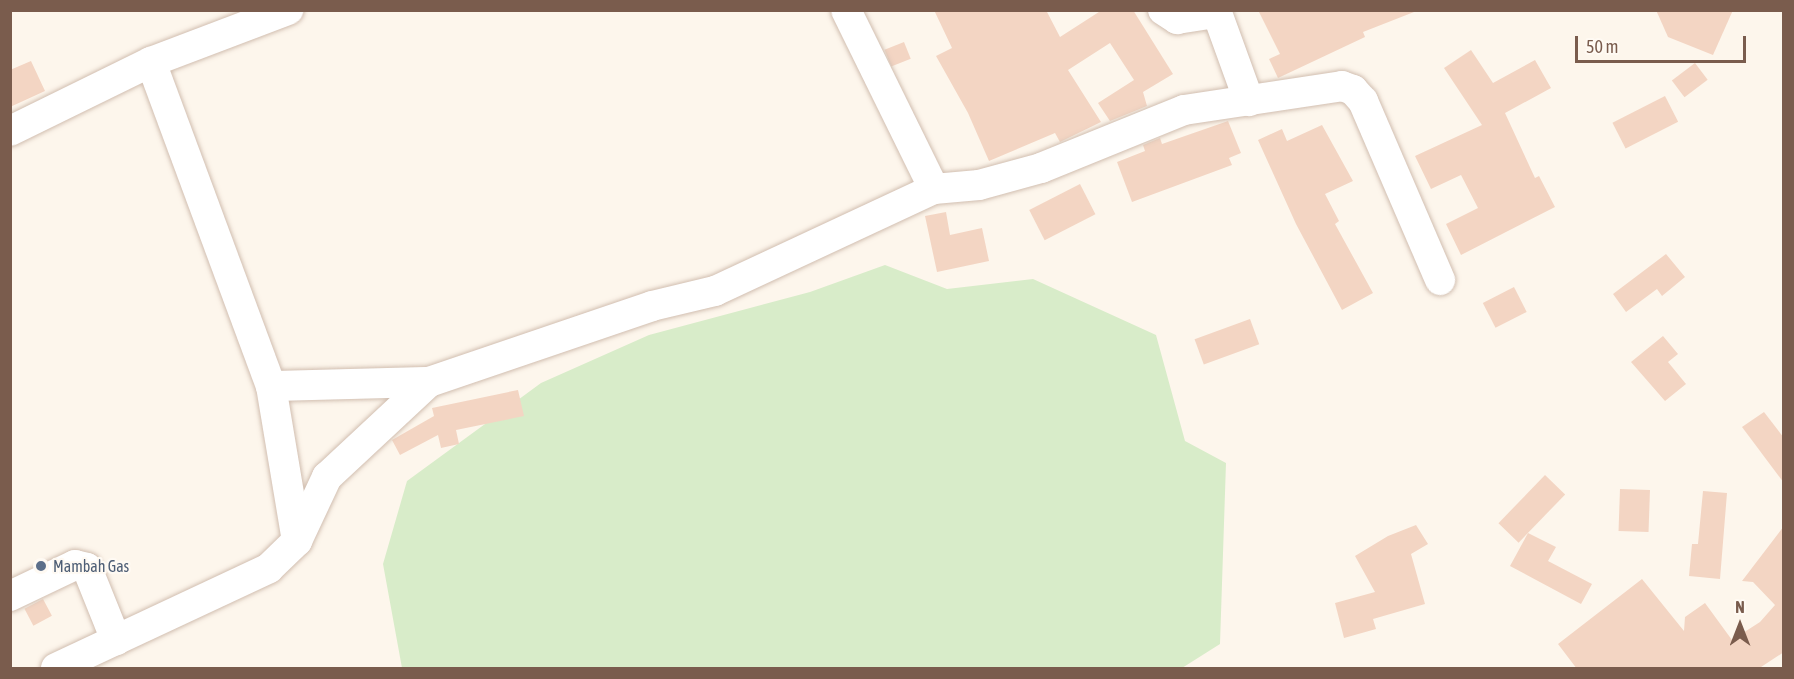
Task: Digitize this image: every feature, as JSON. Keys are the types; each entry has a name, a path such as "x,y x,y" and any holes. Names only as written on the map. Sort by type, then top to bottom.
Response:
{"street":[{"path":"10,131 151,62 288,10"},
{"path":"846,10 934,189"},
{"path":"1163,10 1177,19 1216,12 1249,101"},
{"path":"151,62 271,386 297,541"},
{"path":"271,386 429,382 652,306 716,291 934,189 979,185 1041,168 1184,110 1342,86 1353,90 1363,100 1440,280"},
{"path":"56,669 269,568 297,541 327,477 429,382"},
{"path":"10,596 75,564 87,568 116,640"}],"green space":[{"path":"885,265 947,289 1033,279 1156,335 1185,441 1226,463 1220,644 1182,668 402,668 383,564 407,481 541,383 649,335 810,292"}],"building":[{"path":"934,10 1046,10 1060,37 1102,10 1133,10 1173,74 1143,92 1147,106 1110,121 1098,103 1134,80 1110,43 1068,70 1101,122 1060,142 1055,133 989,161 968,113 936,56 952,48"},
{"path":"1258,10 1413,10 1414,12 1363,32 1365,37 1278,78 1269,59 1280,54"},
{"path":"1656,10 1733,10 1713,55 1668,37"},
{"path":"904,42 911,59 891,67 885,50"},
{"path":"1471,50 1493,83 1535,60 1551,88 1505,113 1535,178 1539,176 1555,207 1461,255 1446,224 1478,208 1461,175 1431,189 1415,156 1482,125 1444,68"},
{"path":"31,61 45,91 10,107 10,70"},
{"path":"1695,63 1708,80 1684,97 1672,80"},
{"path":"1665,96 1678,122 1626,149 1612,123"},
{"path":"1228,121 1241,153 1229,158 1232,165 1132,202 1117,162 1145,151 1143,145 1160,138 1162,144"},
{"path":"1322,125 1353,181 1325,194 1339,221 1335,224 1373,293 1342,310 1296,224 1258,140 1282,129 1287,141"},
{"path":"1080,184 1095,214 1045,240 1029,210"},
{"path":"946,212 950,235 982,228 989,261 937,272 925,216"},
{"path":"1666,254 1685,277 1662,296 1657,289 1626,312 1613,294"},
{"path":"1514,287 1527,312 1496,328 1483,303"},
{"path":"1250,319 1259,344 1204,365 1195,339"},
{"path":"1663,336 1678,354 1668,362 1686,384 1665,401 1631,362"},
{"path":"518,390 524,416 456,430 459,444 441,448 438,435 400,455 392,440 434,416 432,408"},
{"path":"1764,412 1784,438 1784,483 1742,427"},
{"path":"1545,475 1565,494 1519,543 1498,523"},
{"path":"1620,489 1650,490 1649,532 1619,531"},
{"path":"1703,491 1727,493 1720,579 1689,576 1692,544 1698,544"},
{"path":"1416,525 1428,544 1411,554 1425,604 1373,619 1376,629 1344,638 1335,603 1375,592 1355,556 1388,536"},
{"path":"1784,526 1784,652 1758,669 1577,669 1558,644 1642,579 1684,631 1685,617 1705,603 1732,640 1760,622 1775,605 1753,582 1742,581"},
{"path":"1528,533 1556,547 1548,561 1592,584 1581,604 1510,566"},
{"path":"43,599 52,616 33,626 24,609"}],"place":[{"name":"Mambah Gas","path":"41,566"}]}
